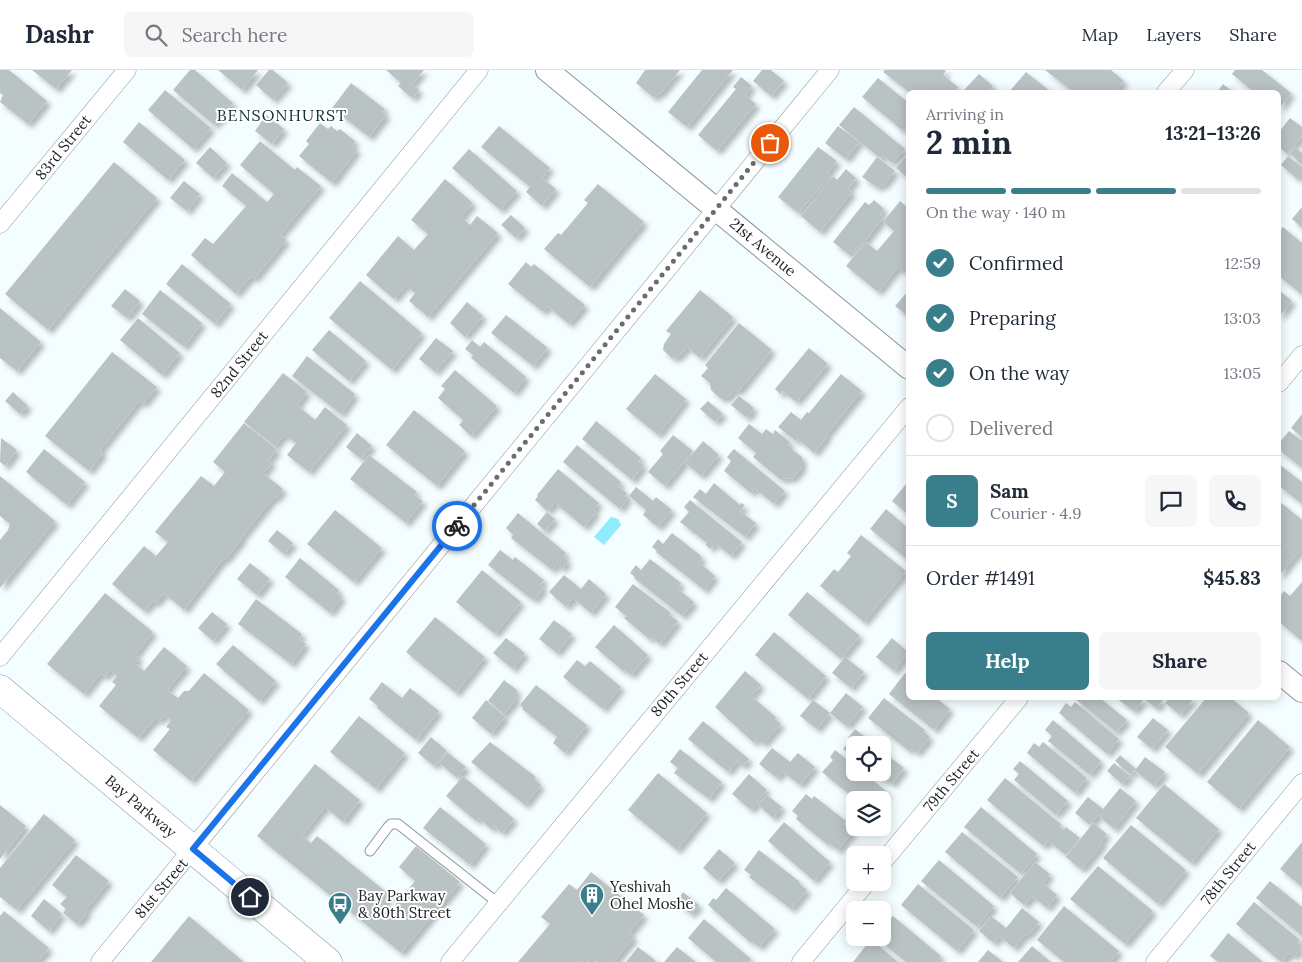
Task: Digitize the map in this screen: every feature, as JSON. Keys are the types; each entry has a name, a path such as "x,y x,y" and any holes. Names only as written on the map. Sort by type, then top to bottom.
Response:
{"main road":[{"name":"Bay Parkway","path":"0,689 328,962"}],"street":[{"name":"83rd Street","path":"0,224 127,70"},
{"name":"82nd Street","path":"0,657 479,70"},
{"name":"21st Avenue","path":"547,70 906,366"},
{"name":"81st Street","path":"100,962 830,70"},
{"path":"1168,90 1185,70"},
{"path":"1281,381 1302,355"},
{"name":"80th Street","path":"450,962 906,411"},
{"path":"1281,674 1302,691"},
{"name":"79th Street","path":"891,852 1017,700"},
{"name":"78th Street","path":"1155,962 1302,783"},
{"path":"801,962 860,891"}],"lane":[{"path":"370,851 391,824 398,824 498,903"}],"water":[{"path":"611,517 618,519 621,525 604,545 594,537"}],"building":[{"path":"0,70 9,70 47,101 28,124 0,102 3,95 0,93"},
{"path":"32,70 72,70 56,89"},
{"path":"190,70 195,70 233,103 214,125 173,90"},
{"path":"218,70 258,70 242,90"},
{"path":"269,70 273,70 288,83 273,100 256,85"},
{"path":"386,70 424,70 412,84 419,90 412,98 398,86 401,83"},
{"path":"645,70 680,70 660,94 658,93 654,98 636,83"},
{"path":"702,70 733,70 687,127 668,112"},
{"path":"762,70 771,70 784,81 771,96 753,81"},
{"path":"885,70 944,70 946,71 943,75 958,87 956,90 906,90 883,72"},
{"path":"1045,70 1111,70 1124,81 1117,90 1070,90"},
{"path":"1235,70 1262,70 1291,93 1281,106 1281,90 1252,90 1232,74"},
{"path":"1026,72 1048,90 1011,90"},
{"path":"979,74 993,86 990,90 964,90"},
{"path":"741,77 752,86 745,95 756,104 717,151 698,135 736,89 733,87"},
{"path":"878,78 906,101 906,130 904,128 902,130 862,97"},
{"path":"351,83 385,109 382,112 386,115 369,137 332,108"},
{"path":"1223,84 1230,90 1218,90"},
{"path":"165,90 211,128 193,149 148,110"},
{"path":"854,107 905,149 892,163 882,155 880,158 839,125"},
{"path":"266,115 284,129 272,144 255,131"},
{"path":"1290,118 1302,127 1302,136 1287,154 1281,149 1281,129"},
{"path":"139,122 185,160 168,180 123,142"},
{"path":"320,123 328,129 331,126 337,131 340,129 355,141 352,146 357,150 332,183 299,156 309,144 306,141"},
{"path":"499,126 550,168 542,178 556,189 542,206 526,192 530,187 481,147"},
{"path":"838,126 859,142 846,159 825,143"},
{"path":"260,141 295,170 297,167 321,186 280,235 286,240 254,279 251,276 236,294 191,255 205,238 213,244 246,206 222,186 232,173 267,202 274,194 240,165"},
{"path":"210,147 227,163 213,178 196,163"},
{"path":"818,147 837,161 828,172 831,175 798,213 778,197"},
{"path":"1295,147 1302,153 1302,165 1290,153"},
{"path":"469,149 517,191 500,210 452,168"},
{"path":"906,156 906,176 896,168"},
{"path":"1288,156 1302,167 1302,173 1297,179 1281,165"},
{"path":"877,157 895,171 883,186 881,184 878,188 862,177"},
{"path":"114,162 157,198 48,330 5,294"},
{"path":"846,169 856,178 848,189 852,192 820,232 801,216 833,176 837,180"},
{"path":"445,179 473,203 461,217 470,225 477,216 498,233 428,317 409,301 415,293 406,285 394,299 366,275 398,236 414,250 428,234 411,220"},
{"path":"184,181 200,194 187,211 170,198"},
{"path":"598,184 644,222 590,287 544,249 558,233 561,235 588,203 584,200"},
{"path":"874,200 884,209 880,214 884,217 852,257 833,242 865,202 869,205"},
{"path":"900,201 906,206 906,274 898,267 878,292 846,266 866,242 877,251 894,231 883,222"},
{"path":"1302,207 1302,228 1292,219"},
{"path":"511,215 525,228 516,238 501,225"},
{"path":"1283,227 1302,243 1301,294 1281,278 1281,230"},
{"path":"526,262 531,267 534,264 585,305 569,324 547,306 543,312 508,284"},
{"path":"182,264 231,304 215,324 166,284"},
{"path":"360,281 422,333 392,370 329,318"},
{"path":"125,289 140,301 127,318 111,306"},
{"path":"160,290 202,323 184,347 142,314"},
{"path":"700,290 733,317 700,358 687,347 679,356 672,358 663,350 664,344 671,334 666,331"},
{"path":"1281,292 1292,301 1281,315"},
{"path":"906,293 906,315 895,306"},
{"path":"467,302 483,316 465,337 450,323"},
{"path":"0,308 41,342 17,371 0,358"},
{"path":"506,315 548,348 533,366 491,333"},
{"path":"138,318 180,353 162,375 120,340"},
{"path":"739,323 772,350 738,392 735,389 727,398 720,398 711,390 710,383 701,376 708,368 705,365"},
{"path":"329,330 366,361 349,381 312,350"},
{"path":"436,338 453,351 435,372 419,359"},
{"path":"472,340 480,347 484,342 526,377 514,393 471,358 473,355 465,349"},
{"path":"809,348 828,364 796,402 783,391 780,394 775,389"},
{"path":"112,352 157,387 143,404 139,401 100,450 103,453 89,471 45,436"},
{"path":"307,356 355,394 341,414 292,376"},
{"path":"455,370 497,406 471,436 459,425 463,420 438,398 445,389 441,386"},
{"path":"283,373 307,392 297,405 315,420 325,407 347,425 309,472 287,455 296,443 284,435 275,446 244,422"},
{"path":"655,374 686,399 658,435 626,409"},
{"path":"841,374 862,391 826,435 827,437 814,453 798,439 796,441 778,427 791,412 801,420"},
{"path":"13,392 28,406 20,414 5,401"},
{"path":"739,396 754,408 747,418 731,405"},
{"path":"708,401 723,414 715,422 700,409"},
{"path":"414,410 465,451 437,486 386,445"},
{"path":"1302,414 1302,437 1291,428"},
{"path":"596,421 641,458 638,461 644,465 632,480 582,439"},
{"path":"244,423 277,450 268,460 272,463 263,473 283,489 276,498 274,497 225,560 223,559 184,610 164,593 156,603 153,601 144,611 112,584 144,546 156,556 168,542 155,532 201,476 214,486 225,472 213,462"},
{"path":"749,424 762,434 766,429 773,434 775,430 790,442 788,446 802,457 802,467 793,478 780,479 753,457 756,453 738,438"},
{"path":"1289,431 1302,441 1302,468 1281,452 1281,441"},
{"path":"357,433 372,446 361,459 346,447"},
{"path":"673,435 693,451 665,486 648,472 663,454 660,451"},
{"path":"1,438 17,450 5,466 0,462"},
{"path":"703,441 719,455 701,476 685,463"},
{"path":"577,445 621,482 618,486 627,493 625,496 628,498 620,509 563,462"},
{"path":"44,449 85,482 67,505 26,472"},
{"path":"734,449 785,491 774,504 754,488 751,493 724,471 731,461 727,457"},
{"path":"369,455 417,492 414,495 423,501 406,523 350,479"},
{"path":"1281,466 1302,482 1302,504 1281,488"},
{"path":"558,469 599,503 593,510 596,512 584,527 555,503 547,511 535,500"},
{"path":"0,476 55,521 0,588 0,540 10,524 0,516"},
{"path":"714,483 740,505 741,503 745,505 740,511 756,523 745,537 693,497 700,489 706,494"},
{"path":"906,484 906,513 892,501"},
{"path":"636,487 653,501 656,497 672,510 658,527 643,515 646,510 629,496"},
{"path":"690,500 742,542 731,556 715,543 710,549 706,545 707,543 680,522 689,512 684,507"},
{"path":"1281,503 1302,520 1302,548 1281,574"},
{"path":"886,509 906,526 906,559 870,529"},
{"path":"335,510 382,548 354,582 307,544"},
{"path":"547,512 555,519 545,531 537,524"},
{"path":"518,513 566,553 563,557 568,561 562,569 557,564 552,570 511,538 513,535 506,528"},
{"path":"277,530 293,543 284,554 268,541"},
{"path":"672,533 700,555 702,558 699,562 715,576 704,590 652,547 658,539 663,544"},
{"path":"861,535 906,571 864,622 820,586 834,569 838,572 851,556 847,553"},
{"path":"500,550 513,560 515,557 544,580 540,585 544,588 534,600 488,565"},
{"path":"300,558 339,590 337,593 342,597 330,613 285,577"},
{"path":"650,559 681,583 677,588 694,602 682,616 630,573 636,565 641,570"},
{"path":"250,563 270,579 257,595 237,579"},
{"path":"482,570 521,602 495,634 456,602"},
{"path":"564,575 581,589 589,579 606,594 591,613 573,598 566,607 549,592"},
{"path":"1302,582 1302,641 1281,624 1281,595 1284,591 1290,596"},
{"path":"633,584 671,613 669,615 678,621 660,644 651,637 649,639 624,618 626,616 615,607"},
{"path":"807,592 860,636 841,659 788,615"},
{"path":"105,593 153,632 135,655 139,658 135,663 144,671 164,647 187,666 167,690 178,698 184,691 189,691 204,673 249,710 191,781 153,750 170,729 166,727 171,720 164,715 159,721 156,718 138,738 99,706 116,685 112,682 117,676 110,670 105,677 101,673 84,694 47,664"},
{"path":"256,599 302,634 299,639 306,644 291,664 238,624"},
{"path":"212,612 227,624 213,641 198,628"},
{"path":"435,617 485,657 456,693 406,652"},
{"path":"554,620 572,634 557,653 539,639"},
{"path":"614,625 648,655 631,675 625,670 623,671 595,647"},
{"path":"774,632 826,676 808,699 755,655"},
{"path":"506,638 525,653 513,669 493,653"},
{"path":"892,638 906,650 906,655 894,671 876,657"},
{"path":"233,645 276,681 259,701 216,664"},
{"path":"845,657 864,672 851,688 832,673"},
{"path":"577,660 585,666 590,661 621,687 603,709 563,677"},
{"path":"745,671 761,685 751,696 776,717 775,719 781,724 763,744 757,738 754,743 715,707"},
{"path":"905,673 906,700 939,700 950,709 934,730 889,694"},
{"path":"504,680 518,691 514,695 517,698 504,714 488,701"},
{"path":"382,682 402,698 410,688 439,711 416,740 377,708 378,706 369,699"},
{"path":"536,685 587,725 565,753 553,743 557,737 522,709 520,705"},
{"path":"846,693 863,707 848,725 845,725 830,713"},
{"path":"884,698 925,730 924,732 930,737 917,753 911,748 909,751 868,718"},
{"path":"486,700 505,717 491,734 472,718"},
{"path":"813,700 830,713 817,729 800,716"},
{"path":"1076,700 1102,700 1127,720 1116,732"},
{"path":"1119,700 1143,700 1134,711"},
{"path":"1145,700 1163,700 1156,708"},
{"path":"1167,700 1192,700 1180,715 1165,703"},
{"path":"1204,700 1233,700 1249,713 1198,774 1165,747"},
{"path":"1075,702 1119,739 1107,754 1059,713 1066,703 1071,707"},
{"path":"359,716 405,753 376,789 330,752"},
{"path":"1153,718 1168,730 1152,749 1137,737"},
{"path":"1053,720 1101,761 1090,775 1048,741 1052,736 1045,730"},
{"path":"1258,720 1290,747 1239,809 1207,782"},
{"path":"703,721 749,759 743,766 737,761 728,772 688,739"},
{"path":"855,729 864,736 850,736"},
{"path":"431,737 447,751 434,766 418,753"},
{"path":"490,742 536,777 534,779 541,785 525,805 471,762"},
{"path":"1043,742 1087,778 1075,793 1027,753 1034,743 1039,747"},
{"path":"772,748 790,762 798,753 815,767 800,785 782,771 777,778 759,764"},
{"path":"680,749 722,782 709,799 674,773 678,768 670,762"},
{"path":"835,750 846,759 846,781 874,781 886,791 846,792 822,772 833,760 830,757"},
{"path":"447,752 466,767 457,778 439,763"},
{"path":"1120,755 1136,769 1145,757 1165,772 1154,786 1134,770 1131,775 1115,761"},
{"path":"891,758 904,768 892,784 888,781 891,781"},
{"path":"1020,761 1068,801 1056,815 1014,780 1019,774 1013,769"},
{"path":"1114,763 1130,776 1122,784 1107,771"},
{"path":"315,764 360,800 343,822 325,807 302,836 311,843 317,836 390,895 383,904 391,910 415,881 399,867 416,846 460,882 401,953 257,836"},
{"path":"658,773 707,813 677,850 628,810"},
{"path":"749,774 767,790 751,810 732,794"},
{"path":"463,776 514,819 502,833 494,826 491,829 479,818 476,821 446,796"},
{"path":"1005,778 1061,824 1060,827 1064,830 1066,827 1080,838 1066,855 1048,841 1043,846 987,800"},
{"path":"1164,784 1219,829 1191,863 1136,818"},
{"path":"1120,788 1136,801 1114,829 1098,815 1090,825 1075,813 1088,797 1103,809"},
{"path":"806,794 812,799 814,796 846,821 844,824 846,826 846,836 849,836 838,850 829,843 828,845 796,819 798,816 792,811"},
{"path":"767,795 782,807 773,818 758,805"},
{"path":"0,805 26,826 0,859"},
{"path":"440,807 486,844 470,865 423,828"},
{"path":"981,807 1037,854 1021,874 964,827"},
{"path":"44,814 75,840 17,910 0,897 0,868"},
{"path":"784,822 830,862 814,881 768,841"},
{"path":"1093,823 1107,834 1101,841 1103,843 1082,869 1066,857"},
{"path":"1131,825 1186,870 1158,904 1103,858"},
{"path":"962,832 1018,877 1000,898 945,852"},
{"path":"1302,842 1302,887 1280,869"},
{"path":"719,849 735,863 718,881 703,868"},
{"path":"759,850 800,882 807,890 791,909 749,877 751,875 744,870"},
{"path":"76,855 109,881 77,924 63,913 66,909 60,904 67,897 52,885"},
{"path":"939,860 994,906 977,927 921,881"},
{"path":"1035,862 1050,874 1043,883 1057,895 1047,908 1032,896 1024,905 1010,893"},
{"path":"1098,866 1153,911 1125,944 1070,899"},
{"name":"Yeshivah Ohel Moshe","path":"591,872 644,915 629,933 634,937 614,962 597,962 592,958 588,962 585,959 583,962 518,962 550,924 541,917 569,884 577,890"},
{"path":"1270,881 1302,907 1302,936 1256,898"},
{"path":"918,884 974,930 957,951 901,905"},
{"path":"726,888 775,929 759,947 752,941 751,943 708,905 713,898 716,900"},
{"path":"683,892 699,905 691,914 676,902"},
{"path":"44,899 62,914 49,931 31,916"},
{"path":"1254,902 1300,940 1297,944 1301,948 1294,957 1290,953 1281,962 1236,924"},
{"path":"1064,906 1119,951 1110,962 1064,962 1037,940"},
{"path":"1022,908 1039,922 1027,936 1025,934 1014,948 999,936 994,943 979,931 991,916 1006,928"},
{"path":"4,911 49,948 37,962 0,962 0,916"},
{"path":"189,916 244,962 151,962"},
{"path":"893,916 941,956 936,962 906,962 886,946 891,946 891,918"},
{"path":"704,919 751,959 748,962 716,962 688,938"},
{"path":"1228,933 1263,962 1218,962 1210,956"},
{"path":"866,946 879,946 898,962 853,962"},
{"path":"1032,946 1051,962 1018,962"},
{"path":"638,947 656,961 626,962"},
{"path":"677,947 696,962 664,962"},
{"path":"988,950 1003,962 978,962"}],"way so far":[{"path":"457,526 770,143"}],"place":[{"name":"Yeshivah Ohel Moshe","path":"592,916"},
{"name":"Bay Parkway & 80th Street","path":"340,925"}],"district":[{"name":"BENSONHURST","path":"282,115"}],"route":[{"path":"250,897 193,849 457,526"}]}
